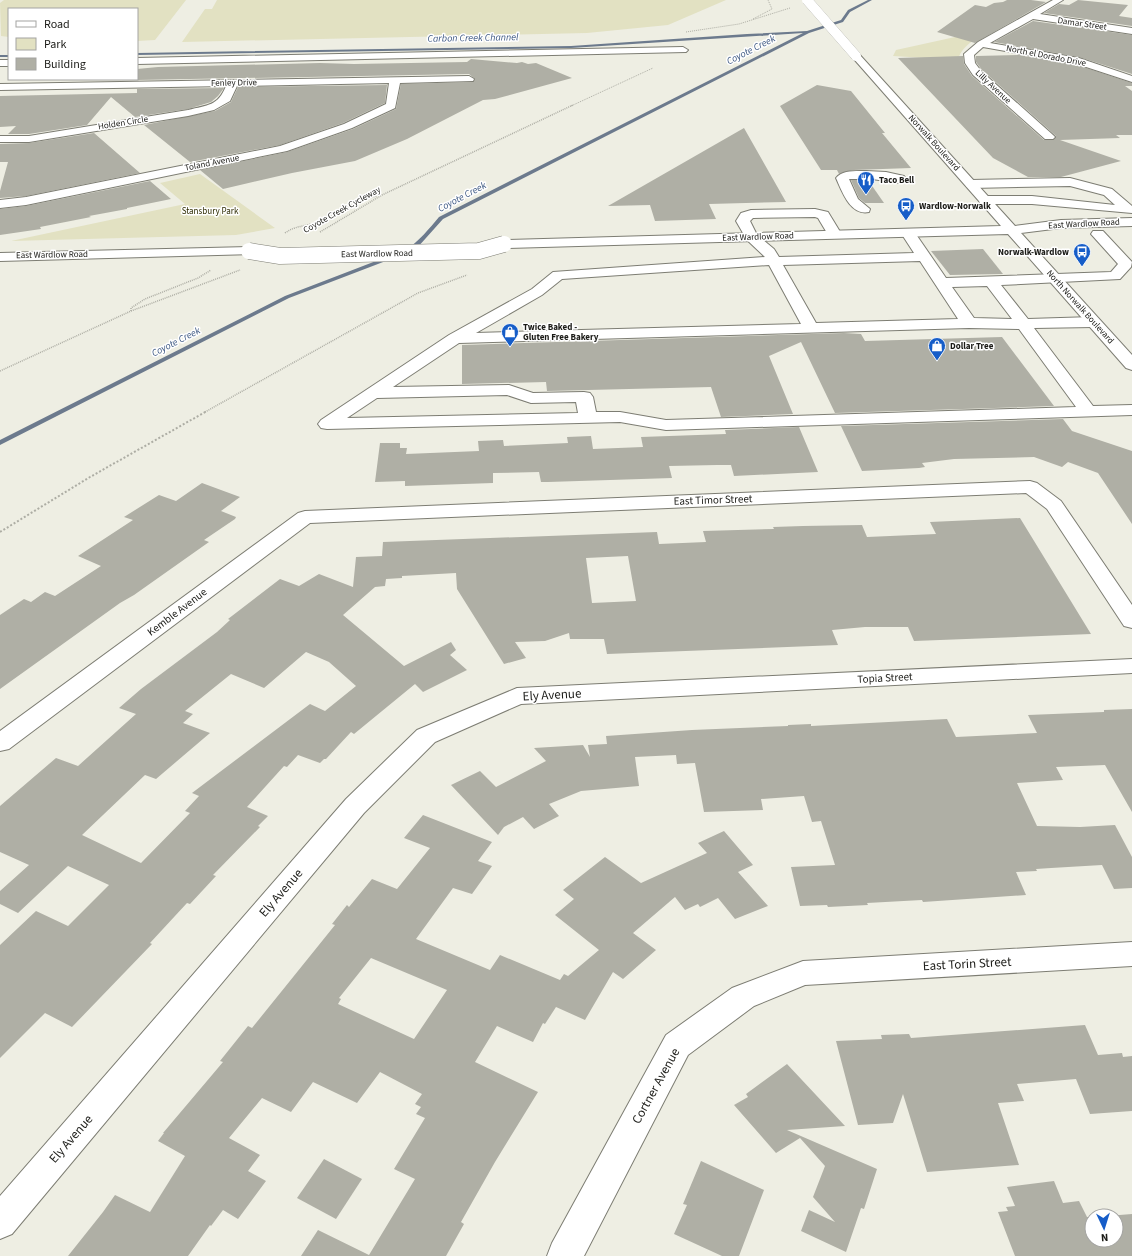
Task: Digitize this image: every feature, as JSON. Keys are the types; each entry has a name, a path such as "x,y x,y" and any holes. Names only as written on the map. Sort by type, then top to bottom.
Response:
{"street":[{"name":"Norwalk Boulevard","path":"807,0 1012,230"},
{"name":"Lilly Avenue","path":"1049,137 977,73 970,63 969,54 984,43 1059,0"},
{"name":"Damar Street","path":"1033,16 1132,31"},
{"name":"North el Dorado Drive","path":"984,43 1070,57 1131,77"},
{"path":"138,61 682,50"},
{"name":"Fenley Drive","path":"0,87 469,79"},
{"name":"Toland Avenue","path":"0,204 26,201 283,149 348,126 375,115 391,106 395,80"},
{"name":"Holden Circle","path":"0,139 29,139 188,113 214,107 226,99 233,83"},
{"path":"864,209 853,201 842,178 844,176 871,175 888,176 900,179"},
{"path":"1046,182 1066,203"},
{"path":"971,184 1070,182 1108,192 1130,210"},
{"path":"985,200 1032,200 1130,210"},
{"path":"811,328 768,252 752,237 743,221 746,216 752,214 815,213 823,215 835,235"},
{"name":"East Wardlow Road","path":"0,257 219,251 249,251 280,256 479,251 504,244 1012,230 1061,224 1132,222"},
{"name":"East Wardlow Road","path":"1012,230 1067,235 1132,233"},
{"name":"North Norwalk Boulevard","path":"1012,230 1132,365"},
{"path":"908,233 969,323"},
{"path":"942,283 1115,276 1126,264 1098,234"},
{"name":"East Wardlow Road","path":"249,251 278,244 479,238 504,244"},
{"path":"924,257 773,261 558,275 537,292 455,338 327,424 620,417 666,425 1132,410"},
{"path":"991,281 1089,412"},
{"path":"455,338 969,323 1023,324 1093,322"},
{"path":"372,393 509,390 531,398 584,397 588,418"},
{"name":"East Timor Street","path":"366,514 1030,487 1054,505 1132,622"},
{"name":"Kemble Avenue","path":"0,743 304,517 366,514"},
{"name":"Topia Street","path":"638,690 1132,666"},
{"name":"Ely Avenue","path":"0,1222 356,806 426,736 517,696 638,690"},
{"name":"East Torin Street","path":"803,973 1132,954"},
{"name":"Cortner Avenue","path":"565,1256 677,1046 743,997 803,973"}],"path":[{"path":"749,21 772,9 768,0"},
{"path":"686,32 710,30 749,21 794,6"},
{"name":"Coyote Creek Cycleway","path":"319,232 382,195 665,62 682,50"},
{"path":"278,244 285,233 294,227 315,223 334,215 361,200 382,195"},
{"path":"131,311 131,308 142,300 209,272 214,267 219,251"},
{"path":"0,372 131,311 242,270"},
{"path":"0,532 90,477 418,293 448,281 474,274"}],"green space":[{"path":"4,0 186,0 155,40 138,41 138,8 8,8 8,37 1,36 0,3"},
{"path":"217,0 726,0 668,25 587,33 182,42 205,9 212,9"},
{"path":"996,28 968,45 960,54 958,60 893,56 896,50"},
{"name":"Stansbury Park","path":"200,174 275,228 236,235 11,241 185,204 160,183"}],"building":[{"path":"1007,0 1031,0 1046,2 975,43 937,32 975,5 986,7 994,3"},
{"path":"1078,0 1128,5 1119,16 1132,18 1132,26 1044,13 1059,4 1069,5"},
{"path":"1033,21 1132,35 1132,74 1079,57 994,42"},
{"path":"1019,55 1077,65 1132,83 1132,86 1125,86 1132,91 1132,135 1116,135 1120,138 1060,140 1121,161 1061,177 1028,177 993,158 898,58 963,56 964,64 972,76 1044,140 1053,140 1056,136 982,70 976,62 976,56"},
{"path":"471,59 517,63 522,62 528,64 536,63 572,78 495,99 483,100 407,139 355,161 292,173 223,189 200,170 287,152 353,129 396,109 401,84 473,82 475,79 469,74 138,80 138,69 158,67 320,63 354,64 467,62"},
{"path":"387,85 385,103 343,123 280,145 190,162 144,125 215,111 231,102 238,87"},
{"path":"817,85 851,91 885,133 882,133 911,168 854,170 839,174 837,170 821,170 780,106"},
{"path":"224,88 211,102 188,109 135,117 111,97 87,125 29,134 8,134 16,126 0,127 0,96 137,93 137,89"},
{"path":"744,128 786,202 709,204 716,219 655,221 650,205 608,206"},
{"path":"94,133 140,173 26,196 0,198 0,191 8,162 0,162 0,144 29,143"},
{"name":"Taco Bell","path":"851,180 868,180 884,203 865,203 859,198"},
{"path":"150,181 171,199 40,227 41,229 0,235 0,209 26,206"},
{"path":"983,249 1003,274 950,275 931,251"},
{"path":"844,333 861,334 865,341 1002,337 1054,406 835,413 801,342 769,356 793,414 721,417 711,387 547,391 546,382 462,384 462,345"},
{"path":"1063,419 1072,431 1132,451 1132,524 1098,473 1068,462 1062,467 1034,457 954,459 922,463 925,467 919,468 862,471 841,426"},
{"path":"799,427 818,472 734,476 731,465 669,466 672,478 541,482 539,472 493,473 493,483 405,486 405,481 375,482 380,443 400,443 400,448 407,448 406,454 479,451 478,441 503,440 504,446 568,443 567,437 591,436 593,449 643,447 641,437 726,434 725,430"},
{"path":"202,483 240,497 221,511 236,517 235,519 204,540 209,542 134,595 120,603 0,689 0,615 24,599 31,602 45,592 55,596 101,566 78,556 133,520 124,517 159,495 176,501"},
{"path":"1020,518 1091,634 914,641 908,627 865,627 832,630 838,645 607,654 604,639 570,639 569,633 545,641 515,642 526,658 504,664 457,589 456,573 402,576 402,578 386,579 385,586 375,587 343,615 404,666 451,642 456,650 450,655 467,670 423,692 415,684 354,734 351,732 326,759 320,763 298,755 287,767 284,766 247,807 268,816 258,826 260,827 213,875 216,876 190,904 187,903 150,943 152,944 72,1027 45,1013 0,1058 0,945 36,911 68,926 109,885 68,866 18,913 0,904 0,891 29,865 0,852 0,806 56,758 78,766 136,714 119,708 141,689 217,632 230,620 228,619 280,579 299,586 319,574 353,587 356,557 382,556 383,542 657,532 659,544 706,542 703,531 774,529 773,527 862,525 867,537 936,534 930,522","holes":["628,556 636,601 592,603 586,558","306,652 329,662 356,686 325,711 310,704 192,793 199,796 185,811 190,813 141,863 82,835 145,775 156,779 210,733 183,723 193,714 185,711 231,674 264,688"]},
{"path":"1132,709 1132,812 1105,765 1056,767 1063,780 1017,783 1037,826 1080,827 1115,825 1132,857 1132,888 1114,889 1102,865 1036,869 1037,871 1016,872 1026,895 923,902 922,900 867,903 868,905 828,907 827,905 800,906 791,867 835,865 821,821 812,822 804,796 761,799 763,810 704,812 695,763 677,764 676,755 635,757 639,786 581,791 549,804 559,816 534,829 523,817 504,827 498,835 451,785 480,771 496,787 546,761 534,748 583,745 590,757 588,745 607,744 606,736 788,725 811,724 811,726 947,719 956,737 1037,733 1028,715 1104,712 1104,710"},
{"path":"423,815 492,842 478,861 492,866 472,894 453,888 416,939 490,970 500,955 560,980 564,974 568,976 599,950 555,915 574,899 563,890 605,857 641,883 707,853 698,843 724,831 753,865 738,872 768,906 735,919 718,898 700,907 698,904 685,910 675,897 633,933 656,950 623,979 613,972 585,1020 556,1007 545,1024 543,1023 533,1042 497,1026 475,1062 538,1092 495,1162 461,1222 464,1224 446,1256 301,1256 318,1230 369,1255 415,1179 394,1169 425,1118 416,1114 421,1107 415,1104 422,1094 380,1072 357,1103 313,1082 291,1112 262,1098 229,1138 260,1155 248,1171 266,1181 238,1219 223,1210 211,1226 210,1225 188,1256 68,1256 115,1195 150,1212 185,1156 158,1141 163,1133 223,1062 220,1061 248,1026 252,1028 335,925 332,924 347,905 349,907 372,879 397,889 430,848 404,838","holes":["371,958 447,990 414,1039 338,1004 341,999 339,998"]},
{"path":"1085,1025 1098,1055 1122,1053 1123,1057 1132,1056 1132,1111 1090,1114 1076,1079 1017,1084 1024,1101 998,1103 1019,1165 927,1172 903,1094 893,1123 858,1125 836,1041 882,1039 881,1035 909,1034 911,1038"},
{"path":"787,1064 845,1126 787,1130 877,1169 864,1209 861,1208 846,1252 801,1231 809,1210 835,1222 813,1197 825,1166 800,1138 776,1153 734,1105 748,1097 746,1094"},
{"path":"324,1159 362,1179 336,1219 297,1198"},
{"path":"701,1161 764,1190 739,1256 722,1256 674,1234 687,1205 683,1204"},
{"path":"1054,1181 1063,1203 1079,1201 1084,1211 1084,1248 1124,1248 1124,1215 1132,1214 1132,1256 1015,1256 998,1212 1008,1211 1006,1207 1015,1206 1007,1187"}],"waterway":[{"name":"Coyote Creek","path":"409,250 415,247 441,218 808,32 842,21 849,11 870,0"},
{"name":"Carbon Creek Channel","path":"138,54 571,47 806,32"},
{"name":"Carbon Creek Channel","path":"0,56 8,56"},
{"name":"Coyote Creek","path":"0,443 287,297 389,258"}],"place":[{"name":"Taco Bell","path":"866,195"},
{"name":"Wardlow-Norwalk","path":"906,221"},
{"name":"Norwalk-Wardlow","path":"1082,267"},
{"name":"Twice Baked - Gluten Free Bakery","path":"510,347"},
{"name":"Dollar Tree","path":"937,361"}]}
